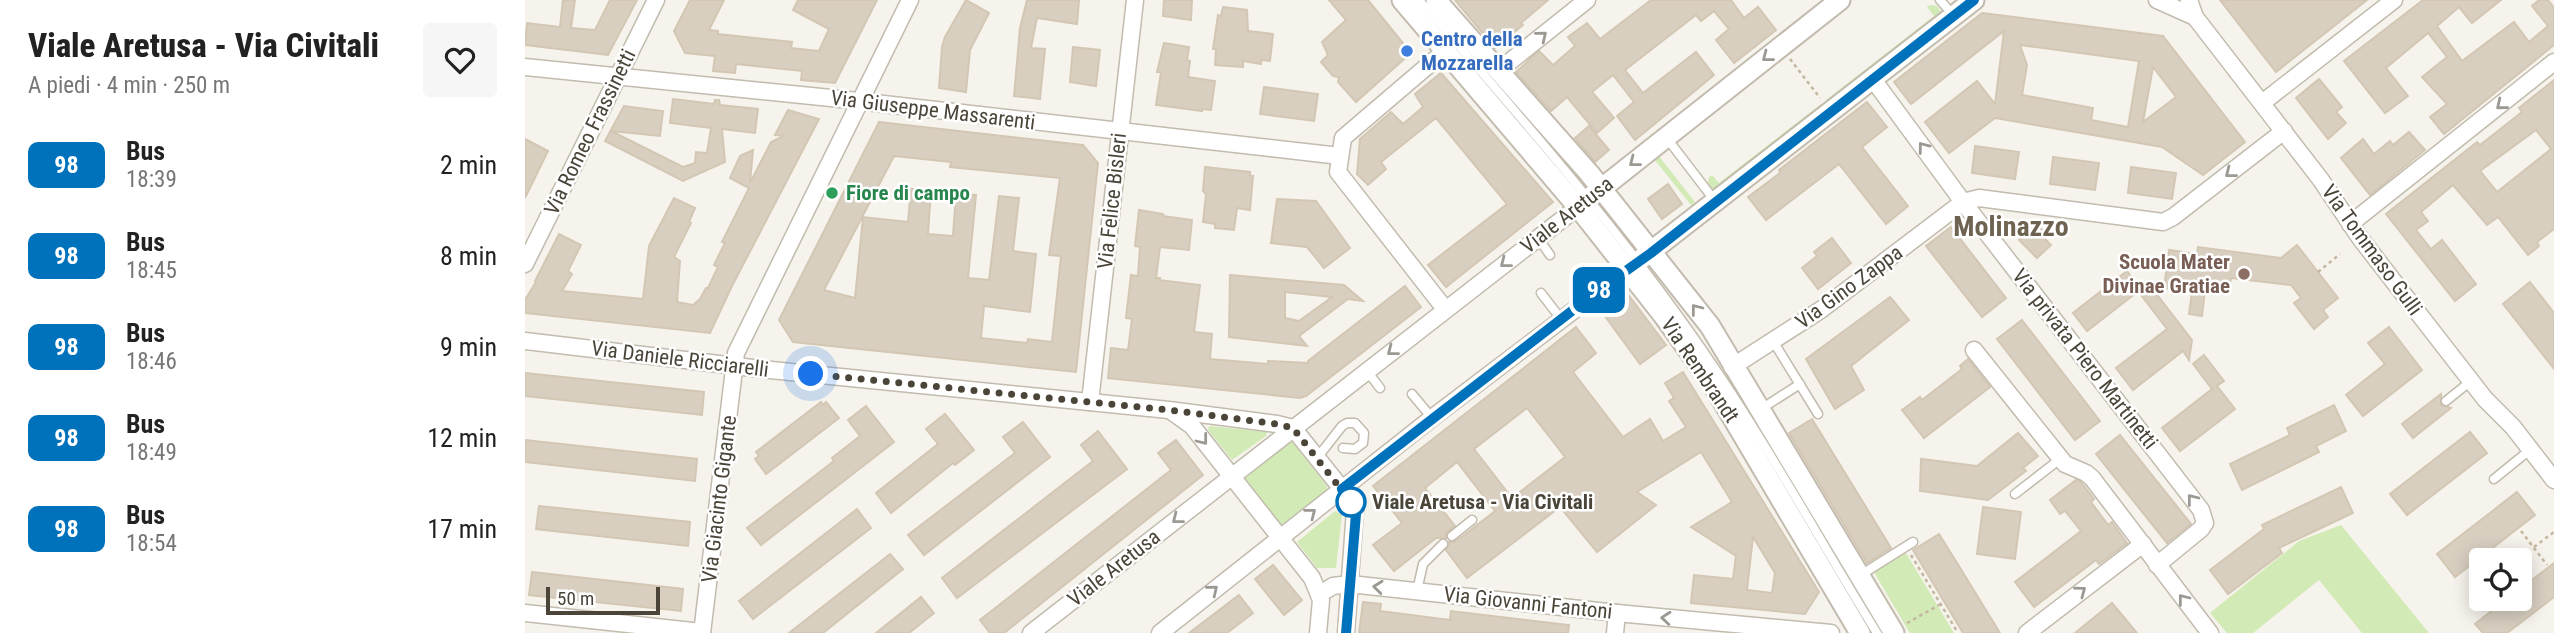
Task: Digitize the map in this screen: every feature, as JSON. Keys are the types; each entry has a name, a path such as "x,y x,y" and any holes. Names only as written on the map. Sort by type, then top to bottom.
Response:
{"street":[{"name":"Via Romeo Frassinetti","path":"525,264 656,0"},
{"name":"Via Giacinto Gigante","path":"702,633 733,365 741,342 911,0"},
{"name":"Via Felice Bisleri","path":"1090,402 1135,0"},
{"name":"Via Rembrandt","path":"1402,0 1445,51 1589,197 1639,262 1663,315 1712,383 1878,630"},
{"name":"Via Rembrandt","path":"1436,0 1498,71 1639,262 1710,326 1859,576 1878,630"},
{"path":"1498,71 1587,0"},
{"name":"Viale Aretusa","path":"1031,633 1840,0"},
{"path":"1160,633 1432,418 1639,262 1872,78 1946,7 1974,0"},
{"name":"Via Tommaso Gulli","path":"2157,0 2195,17"},
{"name":"Via Tommaso Gulli","path":"2189,0 2195,17 2321,180 2350,224 2471,381 2531,449 2554,480"},
{"path":"2262,103 2394,0"},
{"path":"1445,51 1343,138 1339,172 1445,309"},
{"path":"2350,224 2554,62"},
{"name":"Via Giuseppe Massarenti","path":"525,66 1340,156"},
{"name":"Via privata Piero Martinetti","path":"1872,78 1963,202 2205,517 2201,529 2157,565"},
{"path":"1963,202 1979,198 2163,222 2284,131"},
{"name":"Via Gino Zappa","path":"1733,367 1822,309 1963,202"},
{"name":"Via Daniele Ricciarelli","path":"525,341 1169,410 1293,428"},
{"path":"1975,351 2060,459 2092,478 2210,633"},
{"path":"1169,410 1192,426 1312,579 1320,594 1318,633"},
{"path":"1293,428 1342,489 1356,514 1346,633"},
{"path":"2027,633 2143,544"},
{"path":"1320,594 1333,586 1350,584"},
{"name":"Via Giovanni Fantoni","path":"1350,584 1831,633"},
{"path":"525,613 702,633"},
{"path":"1615,633 1617,613"}],"lane":[{"name":"Via Rembrandt","path":"1419,0 1589,197"},
{"path":"1666,137 1716,202"},
{"path":"1538,238 1551,255"},
{"path":"1541,293 1561,319"},
{"path":"1773,341 1818,414"},
{"path":"1367,371 1380,388"},
{"path":"2446,401 2471,381"},
{"name":"Via Rembrandt","path":"1758,410 1800,384"},
{"path":"1412,394 1432,418"},
{"path":"1317,458 1342,426 1355,423 1364,433 1363,443 1355,449 1343,448"},
{"path":"2494,479 2531,449"},
{"path":"2015,494 2060,459"},
{"path":"1452,536 1472,520"},
{"path":"1417,591 1423,564 1443,544"},
{"path":"1859,576 1910,545"}],"path":[{"path":"1786,54 1824,103"},
{"path":"2318,272 2340,254"},
{"path":"2521,531 2547,565"},
{"path":"2534,547 2554,532"},
{"path":"1910,545 1958,633"},
{"path":"1878,630 1941,604"}],"green space":[{"path":"1937,6 1943,14 1828,103 1826,100 1934,16 1927,7"},
{"path":"1821,104 1823,107 1714,192 1708,183 1709,177 1712,175 1719,183"},
{"path":"1658,155 1695,202 1691,205 1654,159"},
{"path":"1209,426 1267,432 1266,436 1232,460 1208,430"},
{"path":"1285,440 1293,443 1327,486 1327,494 1285,526 1276,523 1243,481 1242,473"},
{"path":"1335,511 1342,515 1336,568 1317,568 1297,542"},
{"path":"2341,525 2429,633 2362,633 2319,580 2253,633 2227,633 2210,613 2299,541"},
{"path":"1906,553 1954,633 1910,633 1905,625 1874,572"}],"building":[{"path":"563,0 575,0 571,28 595,30 610,0 637,0 608,55 525,45 527,23 560,27"},
{"path":"690,0 724,0 709,30 718,31 718,34 792,42 791,48 819,51 829,29 793,10 798,0 877,0 835,83 801,80 802,71 736,64 735,73 713,71 715,56 685,53 674,31"},
{"path":"966,0 989,13 970,50 966,92 939,88 945,37"},
{"path":"1027,0 1079,0 1077,24 1037,18 1031,48 1045,49 1040,99 1014,96 1020,28"},
{"path":"1164,0 1192,0 1191,20 1163,16"},
{"path":"1329,0 1368,0 1411,53 1356,102 1338,82 1339,77 1333,76 1321,62 1328,55 1322,42 1346,20"},
{"path":"1455,0 1548,0 1495,48"},
{"path":"1651,0 1731,0 1744,18 1758,7 1776,30 1734,63 1716,40 1729,29 1714,11 1701,21 1696,15 1625,70 1643,93 1696,52 1714,75 1635,140 1617,116 1634,102 1613,75 1592,92 1614,118 1597,133 1567,97 1551,111 1516,72 1539,51 1553,65 1575,46 1568,37 1587,23 1600,39"},
{"path":"2220,0 2367,0 2276,72"},
{"path":"2423,0 2501,0 2472,23 2459,7 2437,26 2462,61 2514,22 2529,42 2548,26 2532,6 2539,0 2548,0 2554,8 2554,45 2444,134 2430,117 2447,104 2422,77 2447,57 2428,33 2386,68 2408,96 2385,113 2344,61"},
{"path":"1223,7 1247,10 1248,31 1273,34 1270,61 1261,60 1261,64 1243,61 1243,67 1215,65 1216,49 1213,49 1218,15 1221,16"},
{"path":"1982,13 2163,36 2245,142 2203,175 2162,147 1995,118 1949,153 1925,122 1977,81 1995,104 2004,31 1911,104 1894,82","holes":["2020,45 2139,61 2128,127 2091,120 2093,108 2022,95 2027,65","2153,67 2176,97 2143,122"]},
{"path":"1164,43 1189,47 1188,77 1215,81 1211,110 1156,105 1161,72 1157,72"},
{"path":"1073,47 1100,50 1096,86 1070,82"},
{"path":"1441,73 1553,202 1446,287 1428,265 1507,204 1436,118 1381,162 1386,169 1368,185 1357,174 1360,139 1391,112 1403,124 1423,107 1415,94"},
{"path":"2319,79 2342,107 2336,112 2346,123 2328,139 2296,98"},
{"path":"2554,80 2554,229 2537,242 2539,246 2528,255 2498,217 2487,225 2453,185 2421,212 2428,221 2416,230 2431,249 2442,240 2476,284 2455,301 2386,214 2477,142 2480,145 2522,112 2519,108","holes":["2536,130 2551,149 2497,192 2480,171"]},
{"path":"1264,87 1318,94 1314,121 1260,114"},
{"path":"673,99 714,104 715,100 719,100 720,105 758,109 755,133 722,129 725,162 683,181 605,141 624,106 663,111 660,136 611,131 683,167 695,163 696,152 707,153 711,128 670,123"},
{"path":"1867,102 1887,127 1862,147 1908,206 1886,224 1839,164 1766,220 1748,197"},
{"path":"788,110 819,119 710,333 525,313 525,300 559,234 581,245 568,271 572,274 562,291 643,299 649,246 674,198 695,208 689,222 691,223 674,257 680,261 677,302 693,305 708,288 718,267 714,265 725,243 722,242 749,188 730,178 740,156 753,150 750,183 771,142 784,136 775,135"},
{"path":"879,122 1083,145 1098,163 1076,372 793,342 779,320","holes":["894,156 951,162 950,167 1060,178 1049,255 1061,256 1052,342 1028,339 1027,343 981,338 984,306 1030,312 1036,254 1013,251 1019,198 999,196 989,280 968,278 976,195 956,194 953,236 928,234 931,189 911,189 908,222 863,217 855,298 824,290"]},
{"path":"1589,126 1609,150 1595,162 1575,138"},
{"path":"2409,132 2425,150 2370,195 2341,158 2363,139 2374,154 2390,141 2393,145"},
{"path":"525,139 548,151 525,198"},
{"path":"1975,146 2019,152 2015,179 1972,173"},
{"path":"2053,157 2099,163 2095,190 2050,184"},
{"path":"1205,167 1250,172 1250,176 1253,176 1250,210 1237,208 1234,230 1215,228 1215,224 1203,222"},
{"path":"2131,167 2176,173 2172,199 2128,193"},
{"path":"1668,184 1682,204 1662,219 1648,199"},
{"path":"1277,199 1316,201 1350,248 1324,268 1307,247 1271,243"},
{"path":"1139,210 1192,220 1189,250 1160,247 1156,278 1200,285 1194,332 1212,334 1210,359 1268,364 1268,361 1308,363 1405,286 1421,307 1300,398 1108,378 1111,348 1128,350 1132,319 1126,318 1131,275 1138,276 1140,247 1135,246"},
{"path":"2036,224 2051,245 2037,258 2019,240"},
{"path":"1951,227 2006,298 1982,317 1926,246"},
{"path":"1832,238 1851,263 1818,289 1802,268 1817,256 1814,252"},
{"path":"2297,245 2338,298 2323,310 2328,317 2314,329 2294,303 2301,298 2291,285 2231,278 2230,284 2206,281 2202,316 2189,314 2192,292 2164,288 2169,250 2197,254 2198,247 2281,258"},
{"path":"2127,271 2141,289 2087,331 2073,313"},
{"path":"1230,275 1344,285 1363,301 1348,299 1299,336 1307,346 1229,337","holes":["1285,292 1332,297 1299,321 1285,318"]},
{"path":"2530,282 2554,313 2554,369 2503,304"},
{"path":"2148,283 2192,340 2189,360 2183,351 2133,390 2116,368 2167,329 2138,291"},
{"path":"1624,289 1666,345 1640,364 1599,308"},
{"path":"1890,297 1909,320 1851,366 1864,390 1835,409 1806,359"},
{"path":"2022,320 2100,421 2075,440 1997,339"},
{"path":"1576,327 1596,353 1573,372 1623,437 1650,419 1663,441 1686,427 1669,401 1674,398 1665,383 1683,372 1819,592 1805,614 1691,603 1694,575 1733,579 1736,556 1691,527 1732,502 1701,452 1637,492 1656,505 1597,552 1560,507 1467,578 1446,550 1449,542 1463,536 1495,511 1457,462 1425,488 1455,526 1446,533 1446,538 1436,538 1394,571 1373,545 1402,523 1373,486","holes":["1527,408 1565,457 1512,498 1474,449","1753,537 1775,573 1772,593 1747,590"]},
{"path":"2389,327 2422,370 2363,416 2346,395 2385,364 2368,343"},
{"path":"2204,355 2224,381 2217,386 2235,409 2180,451 2162,428 2212,389 2193,364"},
{"path":"1968,359 1990,387 1924,438 1902,410 1920,397 1922,400 1962,369 1960,366"},
{"path":"525,373 704,392 702,415 525,396"},
{"path":"2441,394 2441,405 2451,408 2413,438 2402,424"},
{"path":"821,402 823,405 826,402 839,418 766,474 755,459 759,456 756,452"},
{"path":"2334,405 2346,431 2316,446 2319,452 2242,490 2230,464 2290,435 2287,428"},
{"path":"866,406 894,442 761,545 747,528 834,461 832,458 860,436 848,420"},
{"path":"945,414 974,450 955,465 953,463 891,513 876,493 938,444 926,429"},
{"path":"1812,419 1891,548 1867,563 1789,433"},
{"path":"1023,422 1050,457 924,555 908,535 1015,453 1003,437"},
{"path":"1098,431 1127,469 957,598 942,578 1093,461 1081,445"},
{"path":"2470,432 2487,453 2407,515 2390,494"},
{"path":"2018,433 2038,456 2023,468 2026,471 1988,500 1920,491 1921,459 1977,466"},
{"path":"2120,435 2191,524 2167,543 2096,454"},
{"path":"525,440 697,459 695,481 525,462"},
{"path":"1176,440 1203,475 1004,633 990,633 980,620 1171,470 1158,453"},
{"path":"2076,480 2081,482 2094,499 2091,502 2108,525 2112,522 2127,543 2099,564 2096,560 2034,607 2015,582 2081,531 2065,511 2060,514 2050,500"},
{"path":"2341,487 2353,513 2279,548 2282,553 2228,594 2210,570 2264,529 2262,525"},
{"path":"2517,492 2535,515 2492,548 2469,548 2469,566 2455,577 2437,554"},
{"path":"539,506 690,522 688,546 536,529"},
{"path":"1983,507 2021,512 2015,559 1977,554"},
{"path":"857,509 871,528 753,619 739,601"},
{"path":"1939,534 2000,633 1963,633 1913,550"},
{"path":"890,554 903,569 823,633 789,633"},
{"path":"2554,563 2554,597 2507,633 2483,633 2475,624 2492,611 2532,611 2532,580"},
{"path":"1273,565 1302,600 1284,615 1255,579"},
{"path":"532,572 683,589 681,611 529,595"},
{"path":"1239,595 1253,613 1227,633 1189,633"},
{"path":"921,597 934,613 909,633 876,633"},
{"path":"1363,602 1381,604 1380,611 1450,620 1451,611 1569,625 1568,633 1359,633"},
{"path":"2112,603 2137,633 2075,633"}],"bus line":[{"name":"98","path":"1346,633 1356,514 1342,489 1595,293 1651,253 1974,0"}],"place":[{"name":"Centro della Mozzarella","path":"1407,51"},
{"name":"Fiore di campo","path":"832,193"},
{"name":"Scuola Mater Divinae Gratiae","path":"2244,274"},
{"name":"Viale Aretusa - Via Civitali","path":"1351,502"}],"district":[{"name":"Molinazzo","path":"2011,226"}],"route":[{"path":"811,374 1169,410 1277,424 1293,428 1351,502"}]}
